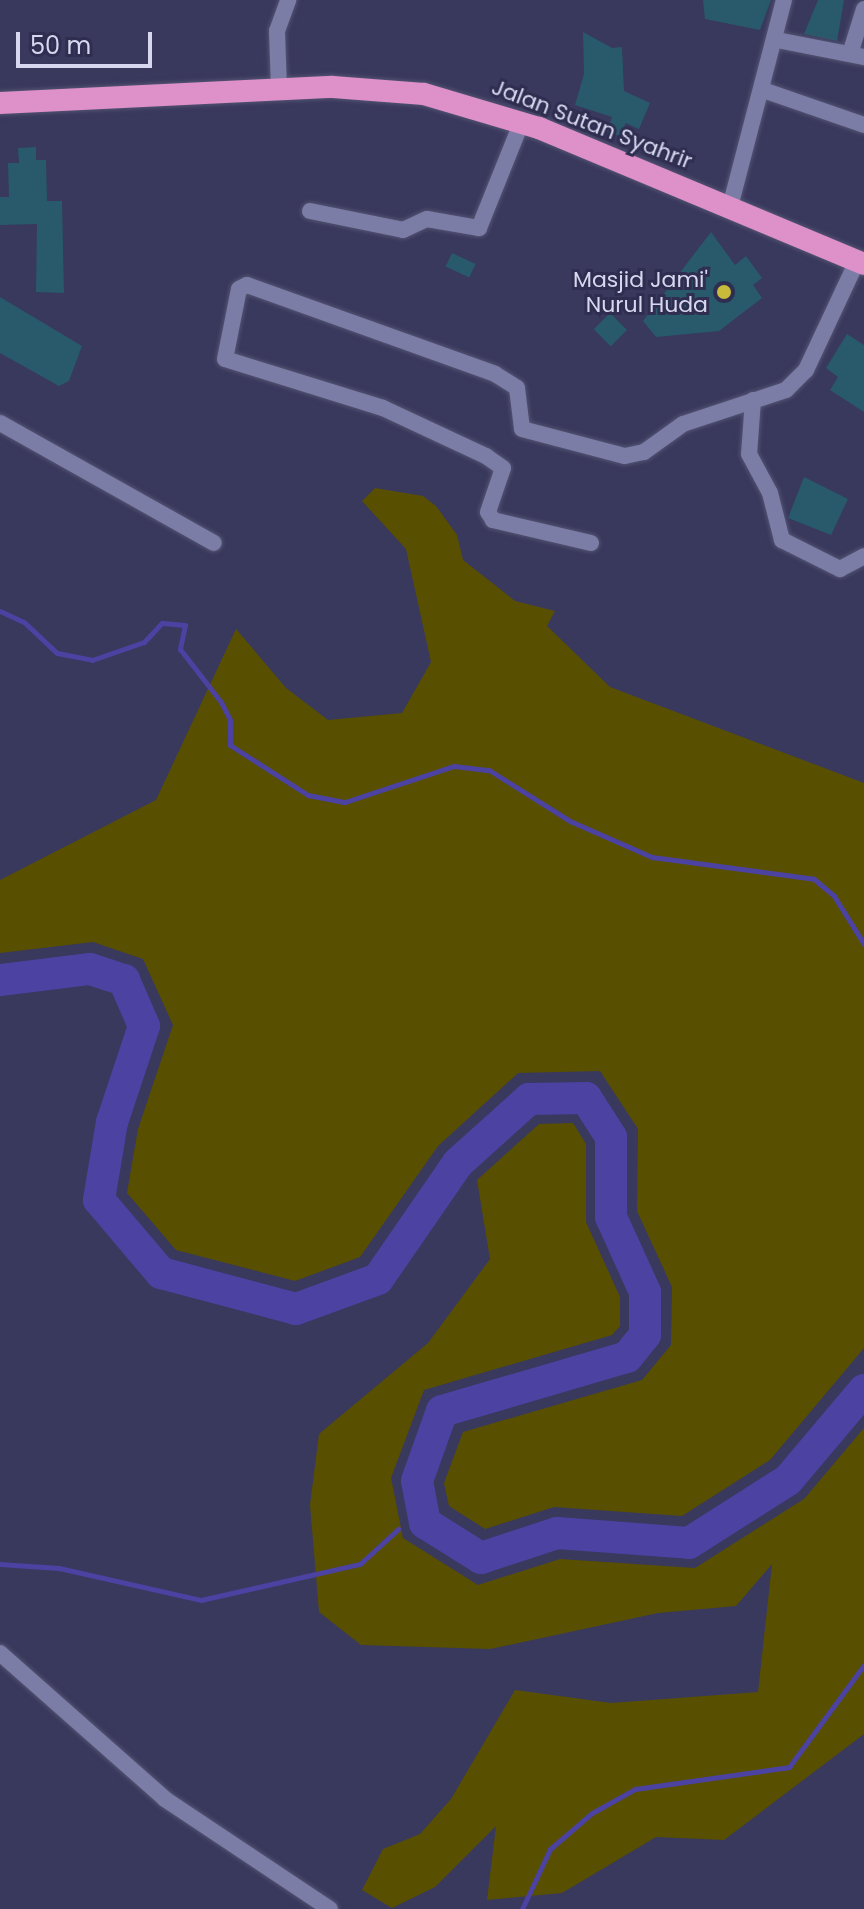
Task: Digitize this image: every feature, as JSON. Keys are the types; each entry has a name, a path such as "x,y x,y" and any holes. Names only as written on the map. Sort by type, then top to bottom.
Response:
{"highway":[{"name":"Jalan Sutan Syahrir","path":"0,103 279,89 401,89 522,121 861,262"}],"street":[{"path":"279,89 277,31 288,0"},
{"path":"730,207 777,40 784,0"},
{"path":"777,40 857,56 864,9"},
{"path":"763,90 864,125"},
{"path":"310,211 403,230 427,219 479,228 522,121"},
{"path":"591,543 493,520 488,512 503,468 486,456 383,408 225,359 239,289 247,285 495,374 517,388 522,429 625,456 644,452 669,430 786,390 806,370 861,262"},
{"path":"753,400 749,454 770,493 782,540 840,569 864,556"},
{"path":"0,423 214,543"},
{"path":"0,1653 165,1799 330,1909"}],"shaded area":[{"path":"375,488 423,496 436,506 457,535 463,560 515,601 555,611 547,626 610,687 864,783 864,1348 770,1460 682,1516 554,1507 485,1529 449,1506 444,1483 463,1432 642,1380 671,1345 672,1287 637,1211 638,1129 600,1071 518,1073 438,1146 360,1257 295,1281 176,1250 127,1193 138,1129 173,1025 143,959 93,942 0,953 0,880 156,800 236,629 286,688 328,720 402,713 431,662 406,549 362,501"},
{"path":"573,1123 586,1144 586,1222 620,1297 620,1326 612,1335 424,1390 391,1478 403,1538 478,1585 560,1559 695,1568 804,1499 864,1428 864,1734 724,1840 656,1837 562,1893 487,1900 496,1826 435,1887 392,1908 362,1890 383,1849 420,1834 451,1799 515,1690 611,1703 758,1692 772,1564 736,1606 658,1613 490,1649 361,1645 319,1612 310,1505 319,1434 428,1343 490,1259 477,1180 539,1124"}],"building":[{"path":"703,0 771,0 760,30 705,19"},
{"path":"818,0 844,0 837,41 804,34"},
{"path":"583,32 612,48 622,47 624,91 650,103 639,129 626,123 619,136 607,132 612,117 575,105 584,74"},
{"path":"36,147 36,160 46,160 47,201 62,201 64,293 36,292 37,224 0,225 0,197 9,197 8,163 19,163 18,148"},
{"path":"711,232 735,265 746,256 762,278 753,285 762,298 719,331 656,337 643,321"},
{"path":"452,253 476,264 469,278 446,267"},
{"path":"0,297 82,346 69,381 59,386 0,353"},
{"path":"610,313 627,330 611,346 594,329"},
{"path":"847,334 864,345 864,412 830,390 838,377 826,368"},
{"path":"804,477 848,499 831,535 788,518"}],"waterway":[{"path":"0,611 24,622 57,653 92,660 144,642 162,623 185,625 180,649 221,702 230,720 230,745 308,795 345,802 454,766 489,770 570,821 652,857 814,879 834,896 864,944"},
{"path":"0,980 90,969 124,980 144,1026 112,1122 99,1200 161,1273 296,1309 378,1279 458,1163 529,1099 586,1098 611,1137 611,1217 645,1292 645,1335 627,1357 442,1411 417,1481 425,1523 481,1558 557,1533 689,1543 788,1480 864,1390"},
{"path":"0,1564 59,1568 201,1600 360,1564 398,1529"},
{"path":"522,1909 550,1849 592,1813 635,1789 789,1767 864,1665"}],"place":[{"name":"Masjid Jami' Nurul Huda","path":"724,292"}]}
